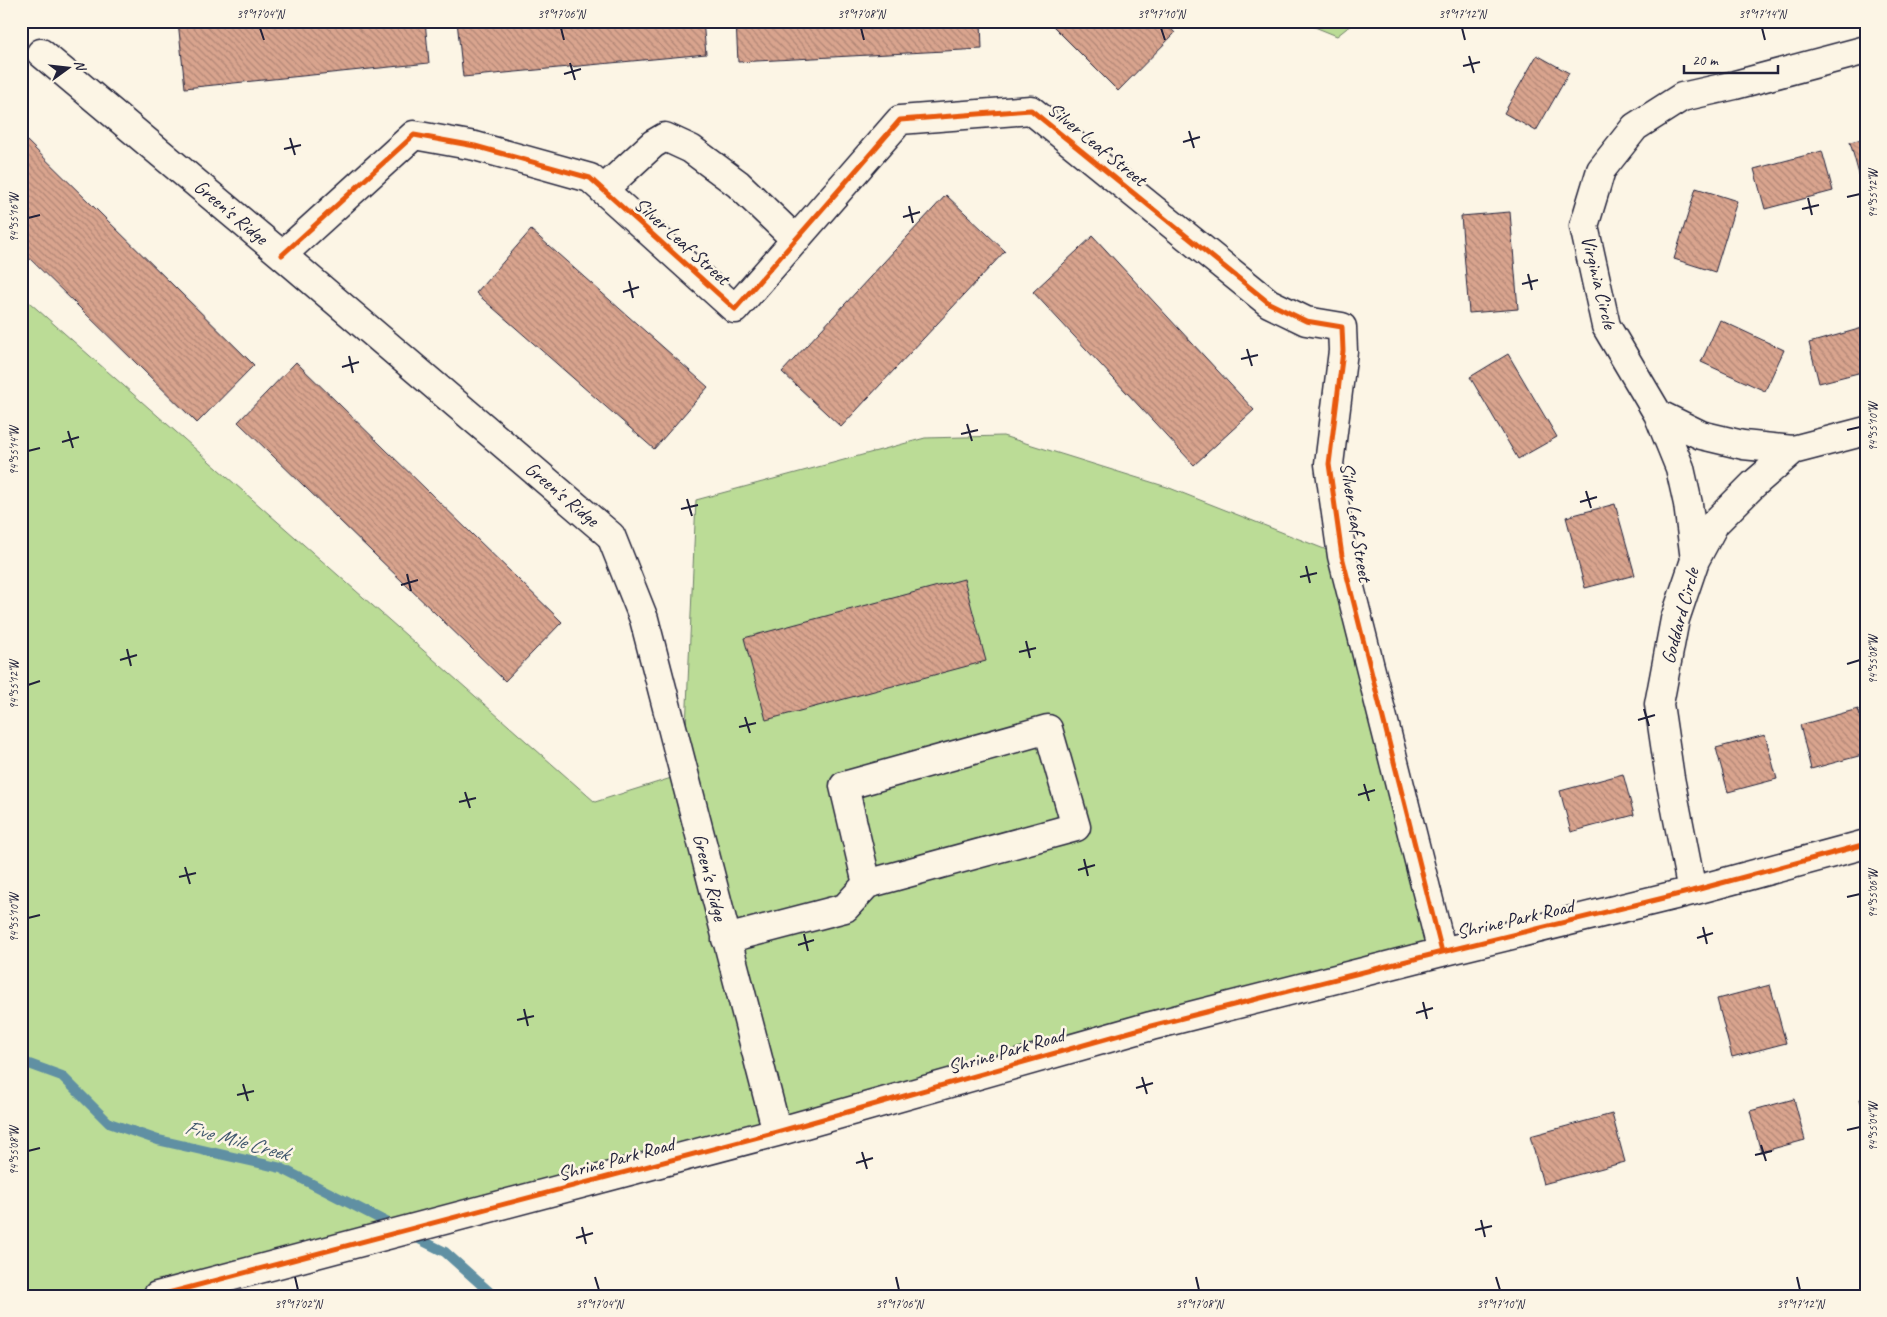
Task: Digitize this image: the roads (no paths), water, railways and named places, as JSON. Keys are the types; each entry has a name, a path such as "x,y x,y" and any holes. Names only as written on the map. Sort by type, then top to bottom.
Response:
{"street":[{"name":"Virginia Circle","path":"1695,560 1688,504 1680,468 1658,414 1606,326 1584,226 1601,170 1635,127 1682,97 1866,50"},
{"name":"Green's Ridge","path":"41,53 282,255 611,536 644,619 777,1132"},
{"name":"Silver Leaf Street","path":"282,255 414,135 475,146 590,178 735,309 900,120 1031,110 1269,303 1306,321 1342,327 1343,352 1329,464 1342,556 1442,952"},
{"path":"603,190 653,144 665,137 690,148 738,184 796,240"},
{"path":"1658,414 1701,434 1743,445 1792,450"},
{"name":"Goddard Circle","path":"1692,892 1670,778 1659,704 1675,620 1695,560 1715,523 1792,450 1866,431"},
{"path":"726,939 845,908 867,884 1076,827 1048,730 844,786 867,884"},
{"name":"Shrine Park Road","path":"157,1296 777,1132 1151,1026 1442,952 1692,892 1866,844"}],"waterway":[{"name":"Five Mile Creek","path":"21,1061 62,1076 109,1123 158,1140 281,1168 396,1227"},
{"name":"Five Mile Creek","path":"411,1235 445,1252 494,1296"}]}
